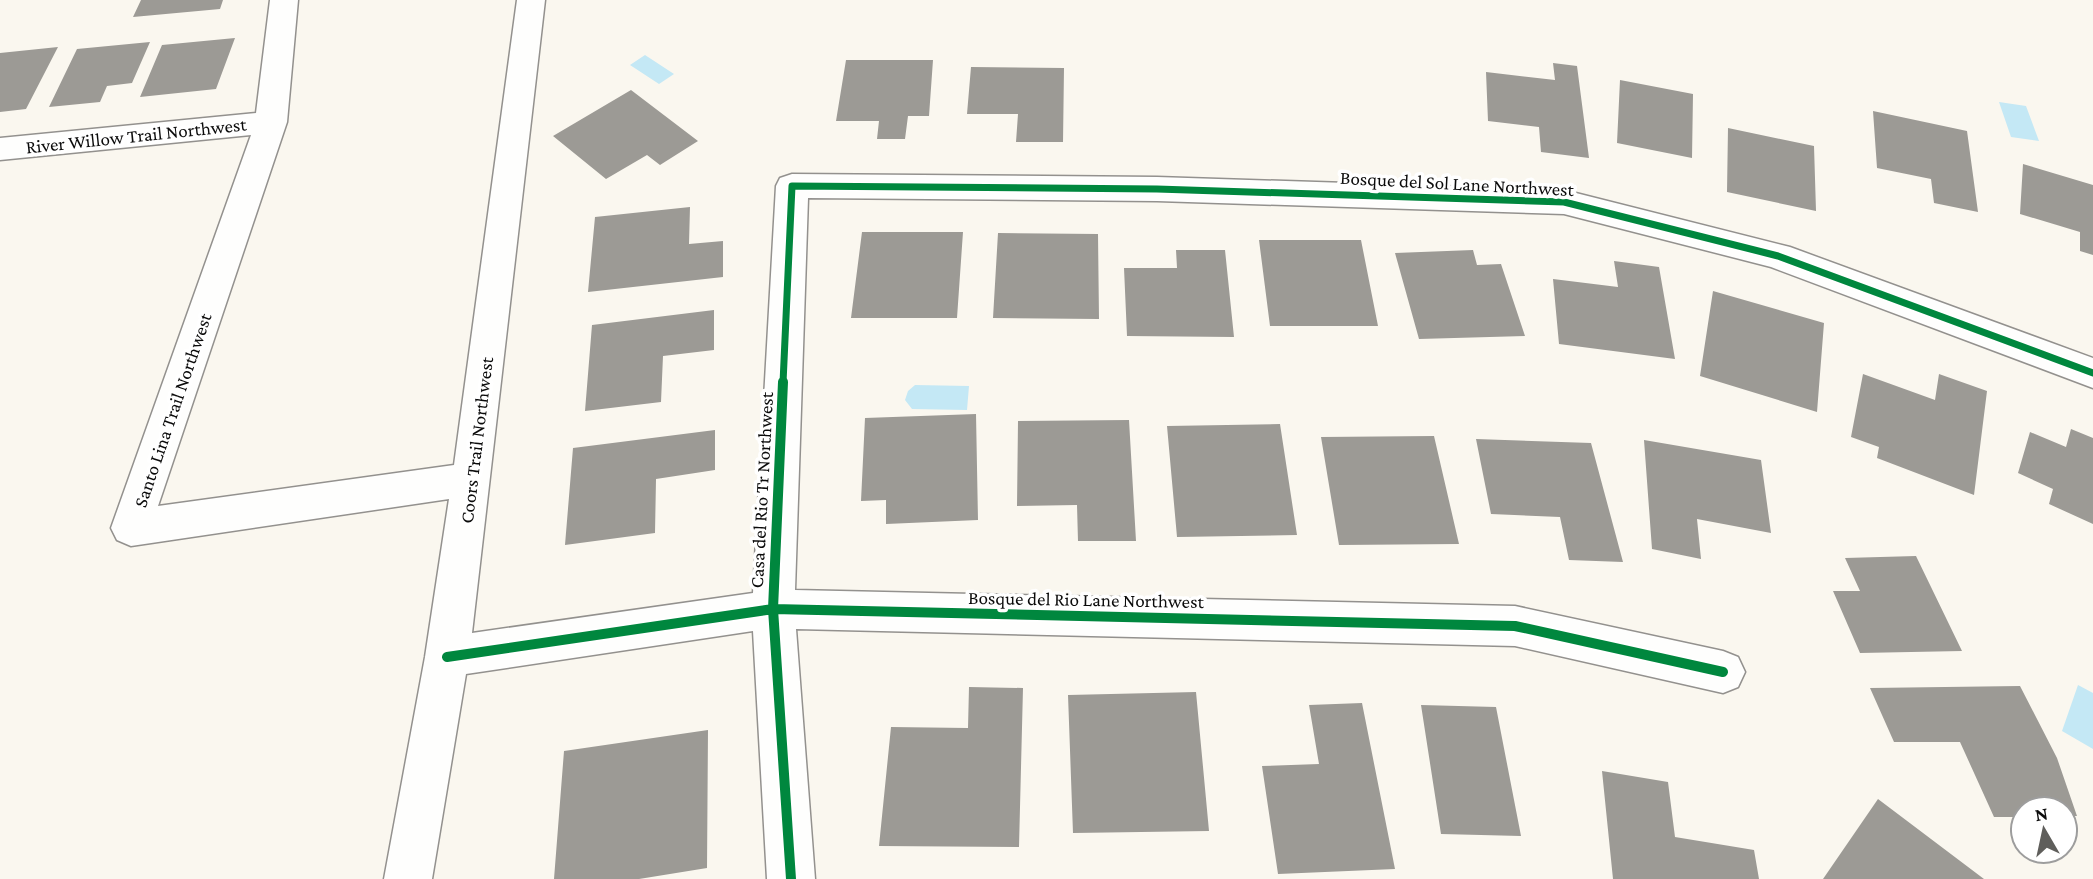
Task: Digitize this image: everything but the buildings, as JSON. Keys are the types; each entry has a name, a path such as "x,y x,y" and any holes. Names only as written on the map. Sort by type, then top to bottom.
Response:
{"street":[{"name":"Santo Lina Trail Northwest","path":"284,0 271,122 131,528 472,479"},
{"name":"Coors Trail Northwest","path":"408,879 447,657 472,479 531,0"},
{"name":"River Willow Trail Northwest","path":"0,149 271,122"},
{"name":"Bosque del Sol Lane Northwest","path":"792,186 1157,189 1564,202 1778,256 2093,373"},
{"name":"Casa del Rio Tr Northwest","path":"790,879 773,610 792,186"},
{"name":"Bosque del Rio Lane Northwest","path":"447,657 773,610 1515,626 1723,671"}],"water":[{"path":"645,55 674,74 659,84 630,65"},
{"path":"1999,102 2026,106 2039,141 2011,137"},
{"path":"915,385 969,386 967,410 912,409 905,400 908,391"},
{"path":"2078,685 2093,693 2093,749 2062,731"}],"cycle path":[{"path":"791,879 773,609 792,186 1157,189 1564,202 1778,256 2093,373"},
{"path":"447,657 773,609 1515,626 1723,672"}]}
